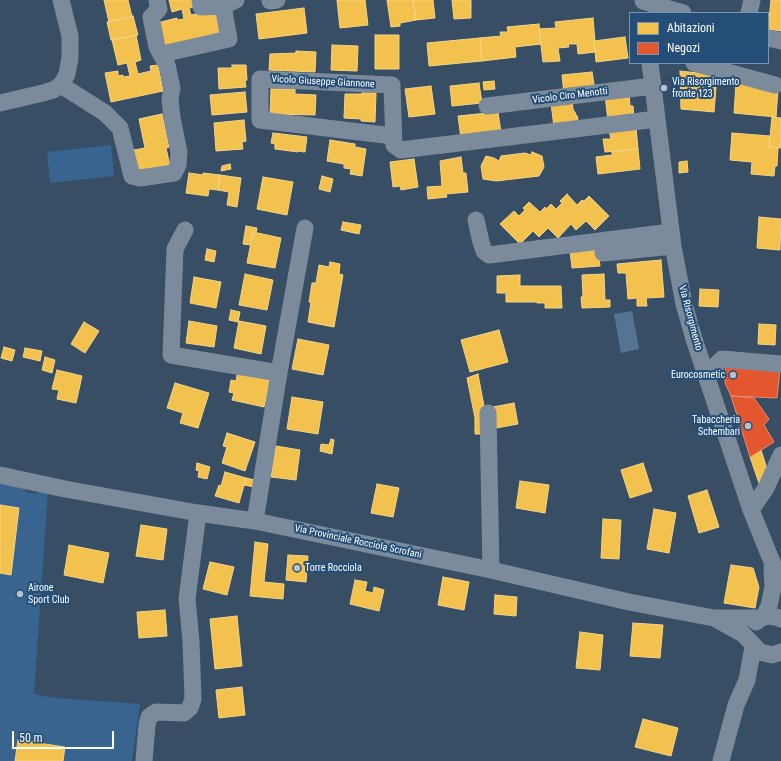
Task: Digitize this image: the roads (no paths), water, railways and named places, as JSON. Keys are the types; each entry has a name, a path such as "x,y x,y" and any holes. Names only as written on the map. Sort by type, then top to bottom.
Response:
{"street":[{"path":"0,102 43,94 62,85 67,74 70,58 70,36 61,0"},
{"path":"62,85 105,113 120,128 132,176 140,178 174,173 178,165 179,152 171,112 170,99 172,88 167,65 157,47 151,18 159,9 157,0"},
{"path":"162,54 229,38 229,3 201,7 200,0"},
{"path":"749,12 752,0"},
{"path":"643,5 678,12"},
{"path":"769,38 781,41"},
{"path":"698,64 775,85"},
{"name":"Via Risorgimento","path":"655,65 653,86 657,119 672,239 684,304 751,510 781,582"},
{"name":"Vicolo Giuseppe Giannone","path":"260,79 392,85 393,136 260,120 260,79"},
{"name":"Vicolo Ciro Menotti","path":"487,106 653,86"},
{"path":"393,136 394,145 401,150 657,119"},
{"path":"476,220 480,242 484,251 489,255 672,239"},
{"path":"255,521 279,372 305,228"},
{"path":"185,230 174,249 171,355 279,372"},
{"path":"603,253 672,239"},
{"path":"706,375 722,359 781,364"},
{"path":"488,413 491,570"},
{"path":"751,510 766,488 781,455"},
{"name":"Via Provinciale Rocciola Scrofani","path":"0,475 65,489 198,513 255,521 491,570 629,602 714,618"},
{"path":"144,761 146,725 149,717 156,712 184,713 190,708 193,699 188,599 198,513"},
{"path":"721,761 736,704 747,680 753,645 750,639 751,629 757,621 763,617 769,606 773,587 772,563"},
{"path":"714,618 772,616 781,619"},
{"path":"714,618 743,634 764,654 777,655"},
{"path":"747,680 762,664 777,655"}],"place":[{"name":"Via Risorgimento fronte 123","path":"664,88"},
{"name":"Eurocosmetic","path":"733,375"},
{"name":"Tabaccheria Schembari","path":"748,426"},
{"name":"Torre Rocciola","path":"297,568"},
{"name":"Airone Sport Club","path":"20,594"}]}
